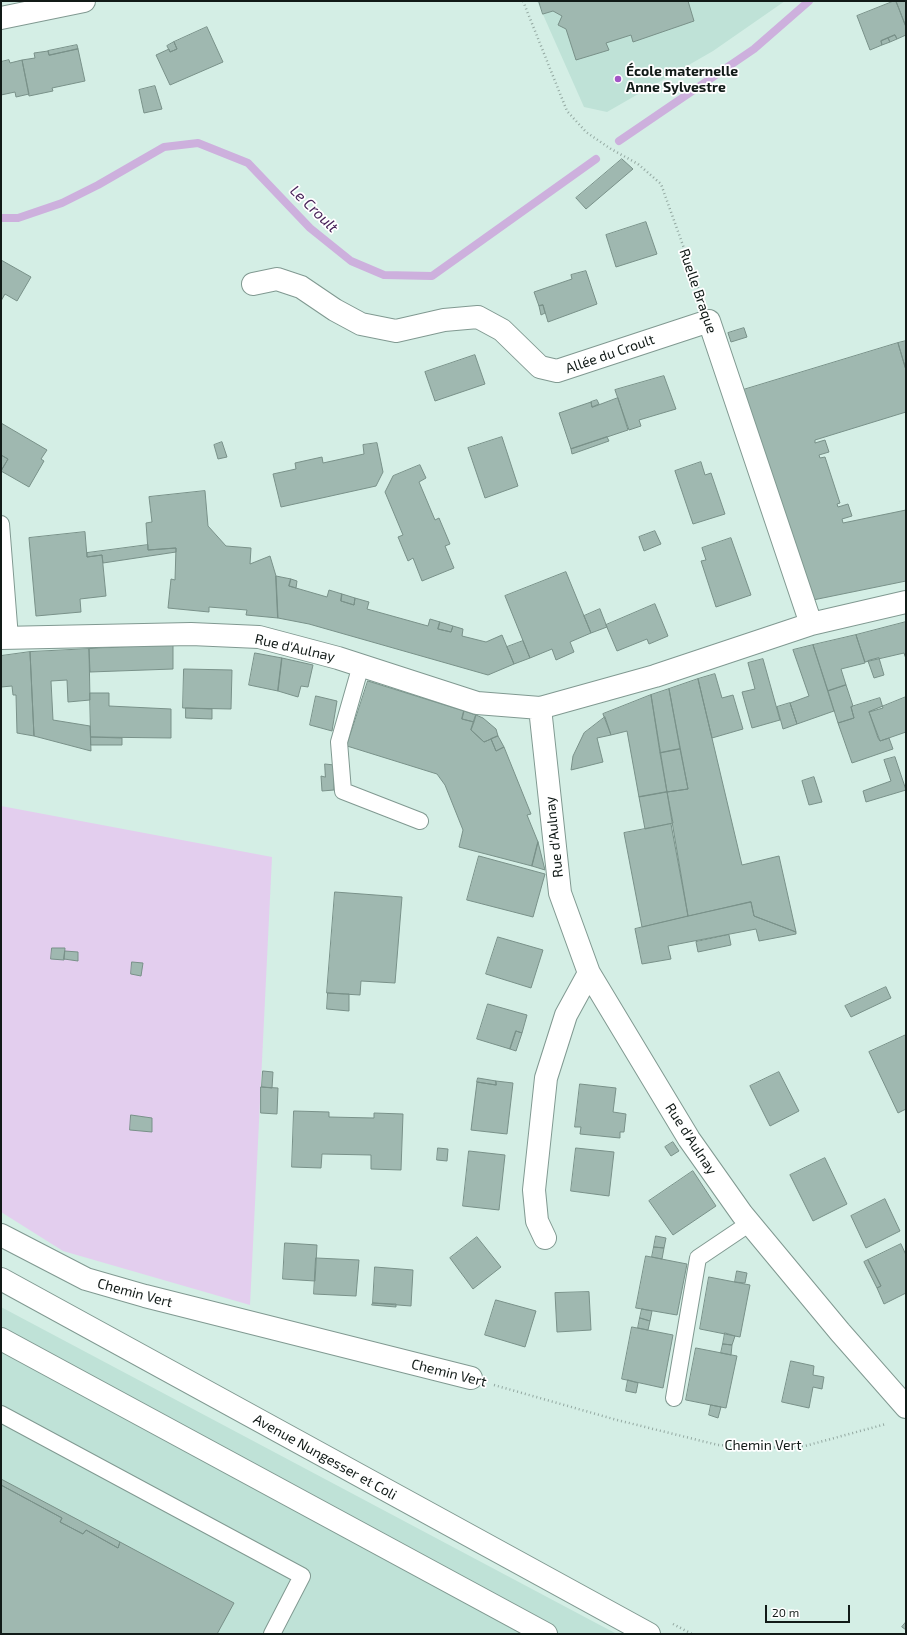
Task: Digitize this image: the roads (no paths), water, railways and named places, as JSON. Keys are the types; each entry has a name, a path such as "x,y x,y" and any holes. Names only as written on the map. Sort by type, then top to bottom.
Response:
{"street":[{"path":"1,18 84,1"},
{"name":"Allée du Croult","path":"253,284 278,279 301,287 335,310 361,324 396,331 444,320 478,317 502,330 540,367 557,371 709,321"},
{"name":"Ruelle Braque","path":"709,321 811,624"},
{"path":"540,708 655,676 811,624 906,602"},
{"name":"Rue d'Aulnay","path":"5,638 191,634 259,637 361,665 477,703 540,708 560,893 589,973 689,1139 750,1223 906,1407"},
{"path":"545,1238 537,1221 534,1190 546,1078 566,1015 589,973"},
{"name":"Chemin Vert","path":"1,1235 86,1279 251,1324 471,1378"},
{"name":"Avenue Nungesser et Coli","path":"1,1279 648,1634"},
{"path":"1,1339 546,1634"}],"lane":[{"path":"1,524 5,638"},
{"path":"361,665 339,742 342,791 420,821"},
{"path":"674,1398 698,1258 750,1223"},
{"path":"1,1414 302,1576 272,1634"}],"waterway":[{"name":"Le Croult","path":"619,141 754,49 809,1"},
{"name":"Le Croult","path":"1,218 18,218 62,203 98,185 164,147 198,143 248,163 310,228 351,261 384,275 432,276 596,159"}],"place":[{"name":"École maternelle Anne Sylvestre","path":"618,79"}]}
